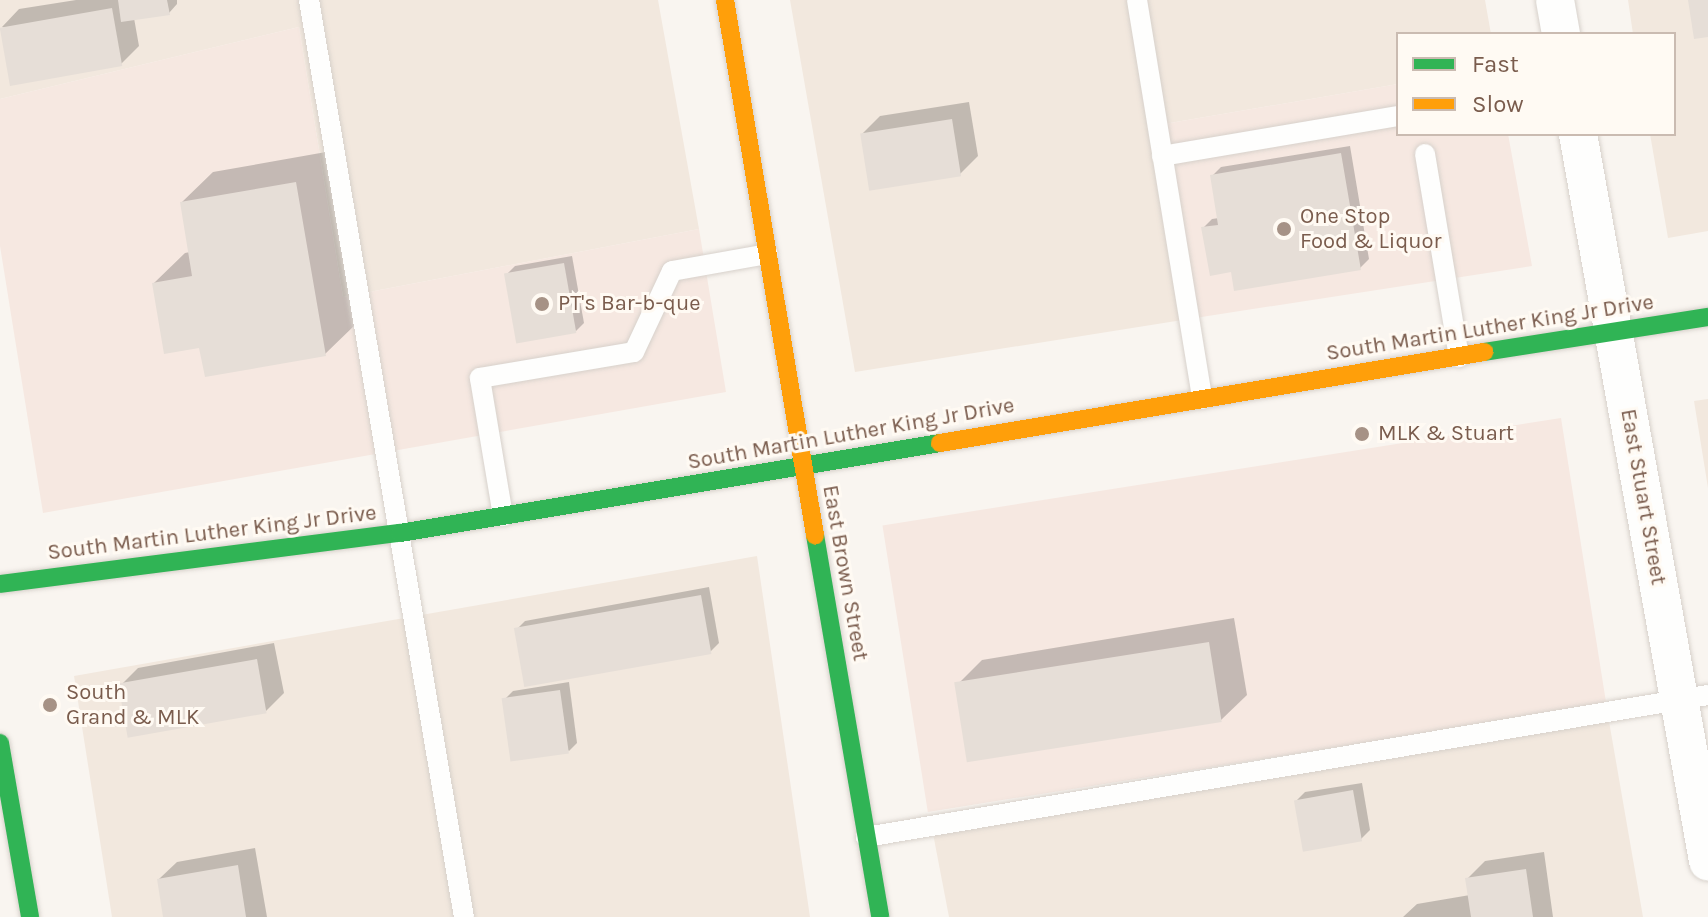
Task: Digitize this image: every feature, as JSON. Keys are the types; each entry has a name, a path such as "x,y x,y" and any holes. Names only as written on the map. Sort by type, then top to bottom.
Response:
{"street":[{"name":"East Brown Street","path":"725,0 880,917"},
{"path":"1555,0 1561,32"},
{"name":"East Stuart Street","path":"1578,136 1613,330 1694,698 1708,861"},
{"name":"South Martin Luther King Jr Drive","path":"0,584 400,533 803,468 1613,330 1708,317"},
{"path":"0,743 30,917"}],"lane":[{"path":"309,0 464,917"},
{"path":"1137,0 1202,399"},
{"path":"1162,156 1396,116"},
{"path":"1425,154 1459,357"},
{"path":"503,516 480,378 634,352 672,271 767,254"},
{"path":"866,837 1694,698"}],"shaded area":[{"path":"0,0 658,0 699,229 343,297 299,27 0,99"},
{"path":"790,0 1485,0 1491,32 1396,32 1396,84 1164,124 1195,318 855,372"},
{"path":"1628,0 1708,0 1708,231 1668,238 1650,136 1676,136 1676,32 1633,32"},
{"path":"299,27 343,297 699,229 726,392 43,513 0,246 0,99"},
{"path":"1396,84 1396,136 1508,136 1532,266 1195,318 1164,124"},
{"path":"1708,399 1708,488 1694,401"},
{"path":"1561,418 1606,704 928,812 882,525"},
{"path":"757,556 810,917 112,917 74,676"},
{"path":"1606,704 1643,917 949,917 930,818"}],"building":[{"path":"118,0 167,0 170,15 121,22"},
{"path":"1688,0 1708,0 1708,37 1694,39"},
{"path":"112,8 122,66 10,86 0,28"},
{"path":"952,119 961,176 869,191 860,134"},
{"path":"1341,153 1361,270 1234,291 1231,272 1210,276 1201,227 1218,225 1210,175"},
{"path":"296,182 326,356 205,377 199,348 164,354 152,283 192,276 180,202"},
{"path":"564,263 576,333 516,344 504,274"},
{"path":"701,595 711,654 524,687 514,628"},
{"path":"1209,642 1222,722 967,762 954,682"},
{"path":"257,659 267,713 128,738 118,683"},
{"path":"560,690 569,753 510,762 502,698"},
{"path":"1353,790 1362,841 1303,852 1294,800"},
{"path":"238,865 246,917 163,917 157,879"},
{"path":"1526,869 1533,917 1471,917 1465,878"}],"traffic: fast":[{"path":"1484,352 1708,317"},
{"path":"0,584 400,533 940,443"},
{"path":"815,535 880,917"},
{"path":"0,743 30,917"}],"traffic: slow":[{"path":"725,0 815,535"},
{"path":"940,443 1484,352"}],"place":[{"name":"One Stop Food & Liquor","path":"1284,229"},
{"name":"PT's Bar-b-que","path":"542,304"},
{"name":"MLK & Stuart","path":"1362,434"},
{"name":"South Grand & MLK","path":"50,705"}]}
